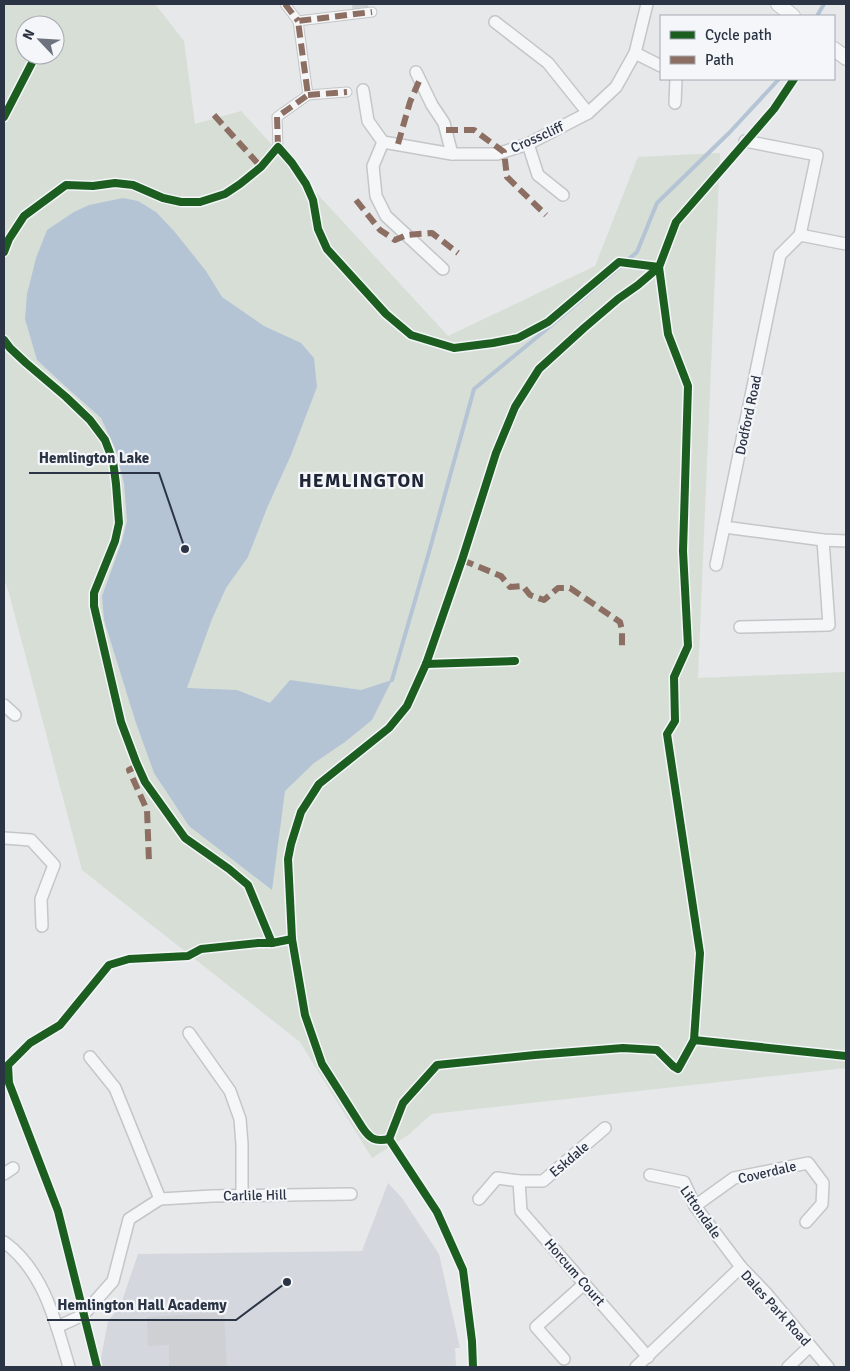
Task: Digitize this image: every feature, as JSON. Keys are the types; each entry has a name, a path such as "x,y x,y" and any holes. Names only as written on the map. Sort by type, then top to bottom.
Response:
{"street":[{"path":"285,4 298,21 308,95"},
{"name":"Crosscliff","path":"383,142 452,154 497,154 528,144 588,113 616,87 635,52 647,4"},
{"path":"778,4 792,15"},
{"path":"298,21 372,12"},
{"path":"495,22 548,62 588,113"},
{"path":"835,50 846,58"},
{"path":"635,52 660,65"},
{"path":"416,72 432,105 444,123 452,154"},
{"path":"675,103 676,80"},
{"path":"363,90 368,121 383,142 373,166 376,196 386,216 443,268"},
{"path":"278,148 277,117 308,95 347,92"},
{"path":"746,141 816,155 800,235 846,244"},
{"path":"528,144 538,175 563,195"},
{"name":"Dodford Road","path":"716,565 780,255 800,235"},
{"path":"724,527 823,540 846,540"},
{"path":"740,627 829,625 823,540"},
{"path":"4,704 14,715"},
{"path":"4,838 31,840 54,865 41,899 42,926"},
{"path":"189,1033 230,1091 240,1119 242,1196"},
{"path":"57,1327 83,1315 114,1281 129,1219 160,1199 115,1088 90,1057"},
{"name":"Eskdale","path":"479,1199 497,1178 519,1181 543,1181 605,1128"},
{"name":"Coverdale","path":"695,1206 734,1178 808,1163 823,1183 822,1204 806,1222"},
{"name":"Littondale","path":"650,1175 684,1182 695,1206 741,1267"},
{"name":"Horcum Court","path":"519,1181 521,1211 648,1357"},
{"name":"Carlile Hill","path":"160,1199 351,1194"},
{"path":"4,1242 25,1262 40,1285 57,1327 69,1367"},
{"name":"Dales Park Road","path":"636,1367 741,1267 766,1293 828,1367"},
{"path":"564,1359 536,1327 584,1284"},
{"path":"788,1367 810,1346"}],"shaded area":[{"path":"4,4 155,4 184,41 195,124 241,111 448,336 595,266 638,157 720,153 698,678 846,672 846,1068 432,1114 408,1135 372,1158 300,1042 82,870 4,579"},
{"path":"388,1183 402,1198 439,1254 460,1348 455,1348 456,1367 102,1367 101,1358 108,1321 119,1310 138,1254 362,1251"}],"water":[{"path":"123,198 138,201 156,212 206,271 222,297 264,326 301,343 314,358 317,387 291,455 267,508 248,557 226,588 212,619 187,688 237,690 270,703 290,680 361,690 392,680 372,720 345,742 314,763 285,791 272,890 189,826 154,773 135,720 104,620 102,596 122,541 127,521 124,483 115,448 101,418 37,360 25,319 27,294 36,258 47,230 74,212 89,205"}],"building":[{"path":"352,4 368,4 369,12 353,14"},
{"path":"224,1312 227,1367 169,1367 169,1345 148,1346 147,1317"}],"waterway":[{"path":"818,15 824,4"},
{"path":"392,680 474,389 637,252 657,203 730,132 778,80"}],"marked path":[{"path":"285,4 298,21"},
{"path":"278,147 277,117 308,95 298,21 372,12"},
{"path":"398,144 410,102 420,79"},
{"path":"308,95 347,92"},
{"path":"214,115 261,167"},
{"path":"446,130 474,130 504,152 507,177 546,215"},
{"path":"356,200 380,230 395,240 407,235 432,233 458,253"},
{"path":"462,560 501,576 510,587 523,586 530,595 544,600 558,588 570,588 620,622 622,650"},
{"path":"137,766 129,770 147,810 149,862"}],"cycle path":[{"path":"4,117 31,65"},
{"path":"473,1367 472,1341 463,1270 437,1212 389,1139 376,1140 365,1131 322,1064 305,1015 292,939 288,859 291,844 301,812 319,784 389,728 407,706 426,664 496,453 515,407 539,369 618,299 659,267 676,222 774,109 793,80"},
{"path":"4,252 9,239 24,216 66,185 93,186 115,183 133,185 163,198 181,202 200,202 225,194 240,184 261,167 278,147 292,163 306,184 313,200 318,229 327,249 386,314 411,335 454,348 518,338 548,322 619,262 659,267 668,334 688,386 683,551 688,646 674,677 675,721 667,734 700,953 694,1040"},
{"path":"4,340 26,363 90,420 105,440 113,461 119,523 115,541 94,593 94,606 121,722 145,782 185,838 248,885 272,943"},
{"path":"426,664 515,661"},
{"path":"97,1367 58,1211 9,1083 8,1065 30,1043 60,1025 109,965 129,959 188,956 201,949 272,943 292,939"},
{"path":"389,1139 403,1103 437,1065 623,1048 657,1050 678,1069 694,1040 846,1056"}],"place":[{"name":"Hemlington Lake","path":"185,549"},
{"name":"Hemlington Hall Academy","path":"287,1282"}],"district":[{"name":"HEMLINGTON","path":"362,480"}]}
